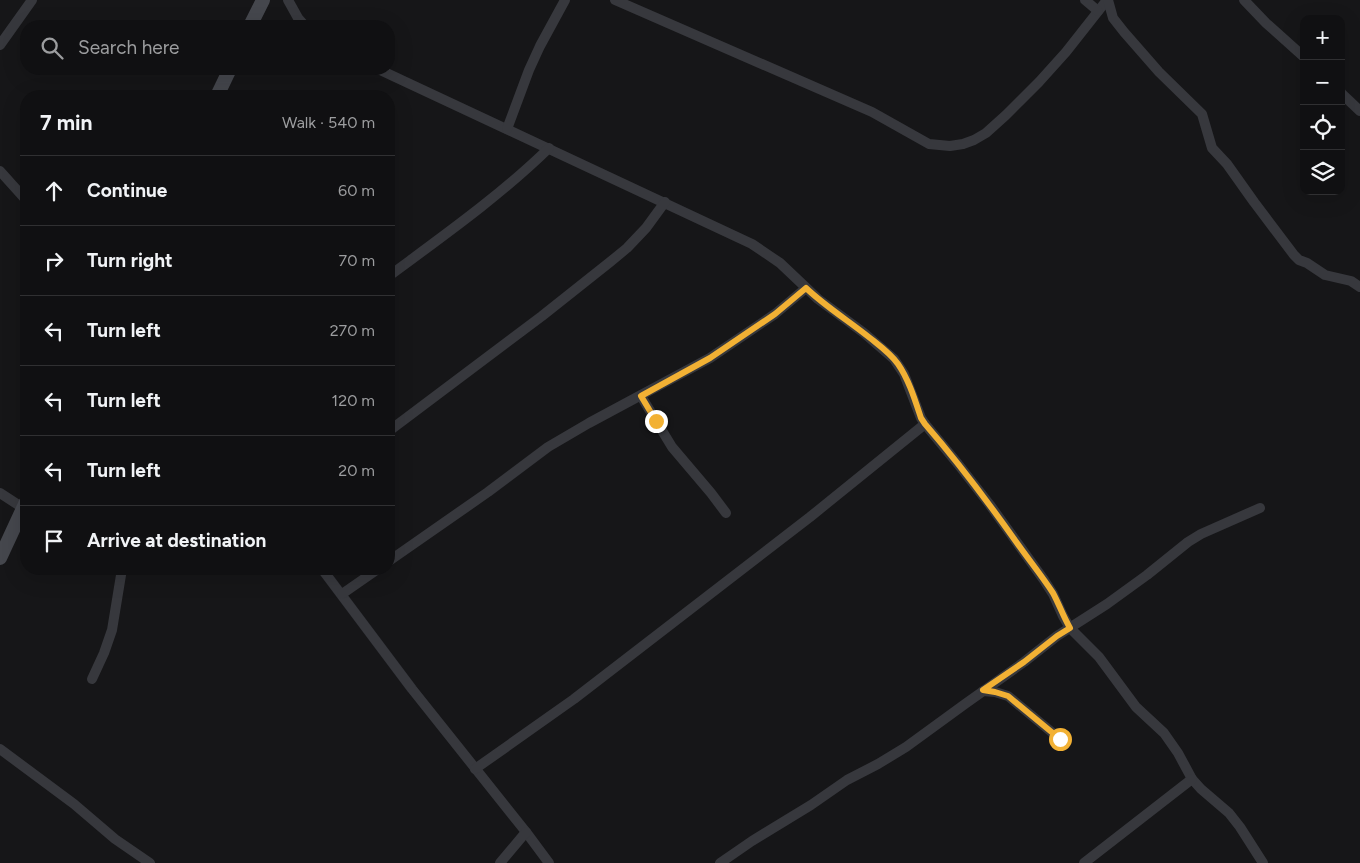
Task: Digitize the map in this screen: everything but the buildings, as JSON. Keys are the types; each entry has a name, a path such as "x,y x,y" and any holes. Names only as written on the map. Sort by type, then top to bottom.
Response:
{"main road":[{"path":"253,20 263,0"},
{"path":"220,90 227,75"},
{"path":"0,558 20,516"}],"street":[{"path":"0,45 32,0"},
{"path":"288,0 300,20"},
{"path":"506,129 533,62 565,0"},
{"path":"615,0 872,112 929,144 945,146 963,144 974,140 1006,115 1052,67 1108,0"},
{"path":"1084,0 1098,11"},
{"path":"1108,0 1113,18 1129,38 1159,72 1202,114 1212,148 1227,164 1294,255 1325,275 1350,281 1360,288"},
{"path":"1244,0 1300,53"},
{"path":"391,75 752,244 780,263 828,307 878,344 894,359 904,374 925,424 990,505 1044,580 1070,628 1099,657 1136,707 1164,733 1178,753 1192,779 1229,813 1263,863"},
{"path":"1345,97 1360,111"},
{"path":"395,271 530,167 549,148"},
{"path":"0,172 20,194"},
{"path":"395,426 542,316 604,267 646,228 665,202"},
{"path":"395,557 488,492 548,447 710,358 775,314 806,288"},
{"path":"641,396 672,447 726,513"},
{"path":"475,769 597,681 810,517 925,424"},
{"path":"0,493 20,503"},
{"path":"720,863 847,780 906,747 1057,636 1134,585 1188,542 1201,534 1260,508"},
{"path":"92,679 112,630 121,575"},
{"path":"327,575 412,689 549,863"},
{"path":"342,594 369,575"},
{"path":"983,690 1008,696 1060,739"},
{"path":"0,749 74,804 115,839 150,863"},
{"path":"1084,863 1192,779"},
{"path":"500,863 526,832"}],"route":[{"path":"656,421 641,396 710,358 775,314 806,288 878,344 894,359 904,374 925,424 990,505 1044,580 1070,628 983,690 1008,696 1060,739"}]}
